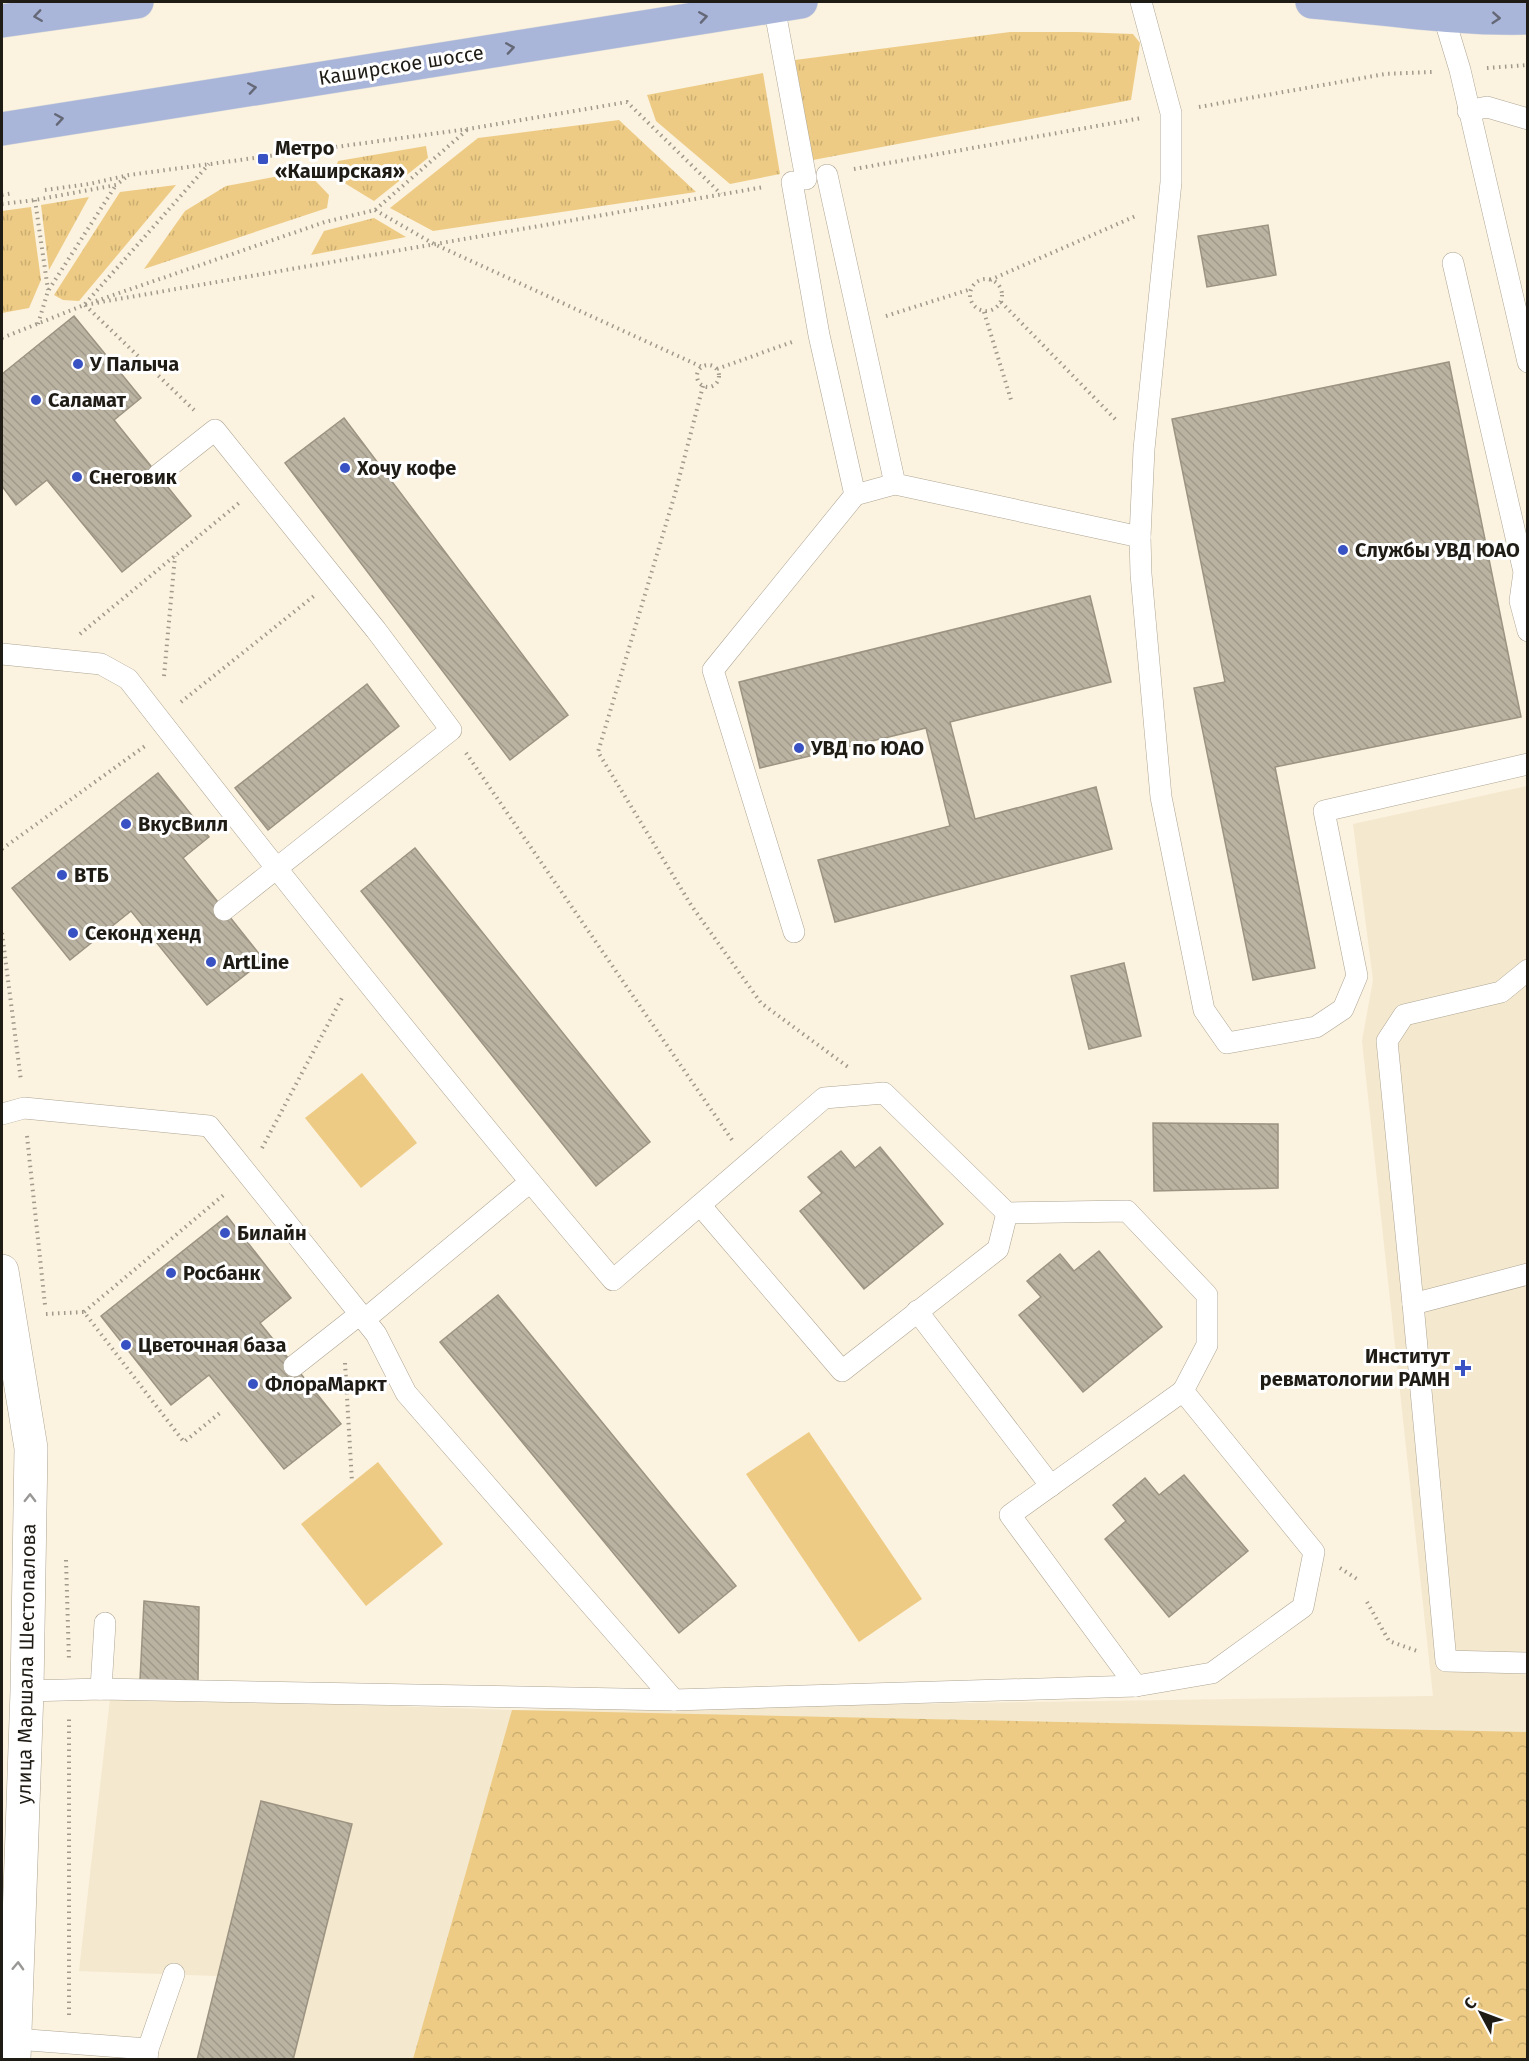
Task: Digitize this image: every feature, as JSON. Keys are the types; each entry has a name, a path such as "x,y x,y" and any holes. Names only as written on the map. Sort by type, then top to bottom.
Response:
{"main road":[{"path":"2,21 137,2"},
{"path":"1312,2 1443,14 1527,18"},
{"name":"Каширское шоссе","path":"2,129 788,4"}],"street":[{"name":"улица Маршала Шестопалова","path":"2,1271 31,1448 27,1691 15,2049"}],"lane":[{"path":"1141,2 1171,112 1170,201 1144,449 1140,537 1141,574 1161,797 1204,1010 1227,1043 1316,1027 1343,1009 1357,976 1324,811 1527,764"},
{"path":"788,4 799,181 819,335 855,495"},
{"path":"1443,14 1460,70 1527,362"},
{"path":"1468,111 1487,107 1527,119"},
{"path":"827,175 895,484"},
{"path":"1453,263 1524,572 1520,601 1527,631"},
{"path":"158,475 215,430 336,579 451,730 224,910"},
{"path":"794,932 713,670 855,495 895,484 1140,537"},
{"path":"2,654 101,664 128,679 275,868 530,1182 613,1280 824,1098 884,1093 1007,1213 1127,1211 1207,1295 1207,1345 1183,1391 1010,1515 1136,1686"},
{"path":"1527,970 1501,992 1404,1015 1387,1041 1446,1661 1527,1663"},
{"path":"2,1114 24,1108 209,1126 376,1334 406,1393 674,1700"},
{"path":"294,1366 342,1327 362,1317 530,1182"},
{"path":"700,1205 842,1371 998,1249 1007,1213"},
{"path":"1413,1304 1527,1274"},
{"path":"917,1311 1051,1486"},
{"path":"27,1691 101,1689 674,1700 1136,1686 1212,1673 1303,1607 1314,1552 1183,1391"},
{"path":"101,1689 105,1623"},
{"path":"15,2049 147,2054 174,1974"}],"path":[{"path":"45,190 89,184 129,175 468,129 627,102 721,194"},
{"path":"84,305 325,222 375,210 468,129"},
{"path":"84,305 209,164"},
{"path":"2,338 38,324 48,291 116,185 129,175"},
{"path":"2,204 116,185"},
{"path":"2,195 13,193"},
{"path":"35,200 48,291"},
{"path":"875,320 971,289 981,280 990,280 1170,201"},
{"path":"375,210 434,244 702,367"},
{"path":"984,312 994,310 1001,302 1003,293 990,280"},
{"path":"971,289 972,303 984,312 1012,403"},
{"path":"1001,302 1144,449"},
{"path":"84,305 215,430"},
{"path":"717,369 799,340"},
{"path":"703,386 711,387 717,384 719,376 717,369 710,365 702,367 697,373 703,386 675,494 597,752 691,905 761,1003 884,1093"},
{"path":"49,659 260,486"},
{"path":"164,724 175,556"},
{"path":"2,849 164,724 336,579"},
{"path":"451,730 748,1164"},
{"path":"46,1314 84,1312 248,1174 357,969"},
{"path":"84,1312 184,1442 221,1412"},
{"path":"342,1327 352,1482"},
{"path":"1367,1602 1389,1641 1446,1661"}],"shaded area":[{"path":"1527,786 1527,2059 197,2059 217,1976 79,1971 110,1699 219,1700 512,1710 1433,1696 1362,1041 1373,980 1353,824"}],"green space":[{"path":"1010,32 1133,34 1140,43 1131,100 813,160 795,60"},
{"path":"763,73 780,174 730,184 656,121 647,95"},
{"path":"619,120 696,192 433,231 390,208 478,138"},
{"path":"426,146 428,158 374,201 333,176 338,161"},
{"path":"306,171 329,195 327,208 144,269 185,211 226,186"},
{"path":"176,185 79,301 63,300 54,295 120,192"},
{"path":"89,197 49,270 41,205"},
{"path":"31,207 41,280 29,308 2,313 2,211"},
{"path":"374,218 406,237 311,255 324,231"},
{"path":"362,1073 417,1143 361,1188 305,1118"},
{"path":"809,1432 922,1599 859,1642 746,1474"},
{"path":"378,1462 443,1544 366,1606 301,1524"},
{"path":"512,1710 1527,1732 1527,2059 413,2059"}],"building":[{"path":"1268,225 1276,275 1207,287 1198,236"},
{"path":"74,316 141,398 114,420 191,516 122,572 47,480 16,505 2,486 2,374"},
{"name":"Службы УВД ЮАО","path":"1449,362 1521,717 1275,767 1315,968 1253,980 1194,688 1225,682 1172,419"},
{"path":"344,418 568,715 510,760 285,463"},
{"name":"УВД по ЮАО","path":"1090,596 1111,682 950,722 975,819 1096,787 1112,849 835,922 818,860 950,826 926,728 760,768 739,682"},
{"path":"367,684 399,726 268,830 235,788"},
{"path":"158,773 209,837 183,858 264,960 207,1005 131,911 70,960 12,888"},
{"path":"415,848 650,1142 596,1186 361,891"},
{"path":"1124,963 1141,1036 1089,1049 1071,976"},
{"path":"1153,1123 1278,1124 1278,1188 1154,1191"},
{"path":"880,1147 943,1224 864,1289 800,1211 822,1193 808,1177 841,1151 855,1168"},
{"path":"227,1216 291,1298 260,1323 341,1424 284,1469 209,1375 171,1405 101,1316"},
{"path":"1099,1251 1162,1327 1083,1392 1019,1315 1041,1297 1027,1281 1060,1254 1074,1271"},
{"path":"498,1295 736,1586 679,1633 440,1342"},
{"path":"1184,1475 1248,1551 1169,1617 1105,1539 1126,1521 1113,1505 1145,1478 1159,1495"},
{"path":"144,1601 199,1607 198,1681 140,1680"},
{"path":"261,1801 352,1824 293,2060 197,2060"}],"place":[{"name":"Метро «Каширская»","path":"263,159"},
{"name":"У Палыча","path":"78,364"},
{"name":"Саламат","path":"36,400"},
{"name":"Хочу кофе","path":"345,468"},
{"name":"Снеговик","path":"77,477"},
{"name":"Службы УВД ЮАО","path":"1343,550"},
{"name":"УВД по ЮАО","path":"799,748"},
{"name":"ВкусВилл","path":"126,824"},
{"name":"ВТБ","path":"62,875"},
{"name":"Секонд хенд","path":"73,933"},
{"name":"ArtLine","path":"211,962"},
{"name":"Билайн","path":"225,1233"},
{"name":"Росбанк","path":"171,1273"},
{"name":"Цветочная база","path":"126,1345"},
{"name":"Институт ревматологии РАМН","path":"1463,1368"},
{"name":"ФлораМаркт","path":"253,1384"}]}
